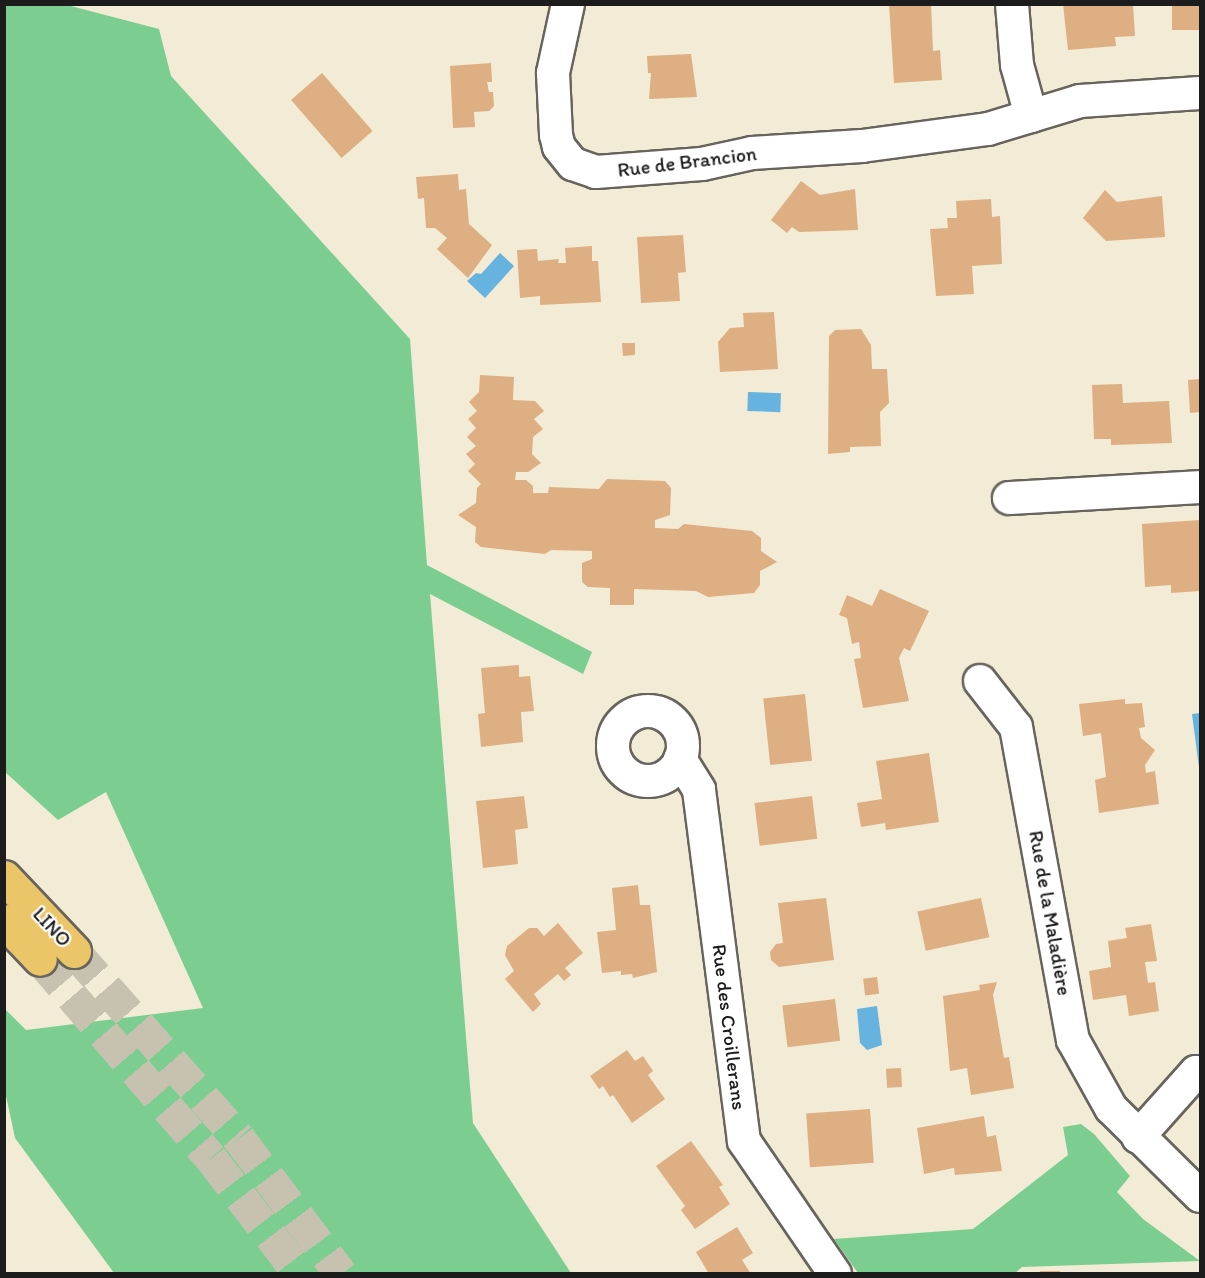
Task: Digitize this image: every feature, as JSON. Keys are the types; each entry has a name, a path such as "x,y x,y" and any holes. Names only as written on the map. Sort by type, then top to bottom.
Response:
{"highway":[{"name":"LINO","path":"4,877 74,951"},
{"name":"LINO","path":"4,921 40,960"}],"street":[{"name":"Rue de Brancion","path":"568,4 553,73 556,135 565,156 583,170 596,172 702,164 752,153 862,146 988,129 1080,101 1200,93"},
{"path":"1012,4 1017,65 1031,116"},
{"path":"1009,498 1200,487"},
{"name":"Rue de la Maladière","path":"980,681 1016,727 1073,1040 1111,1108 1200,1196"},
{"name":"Rue des Croillerans","path":"680,759 699,790 744,1142 835,1274"},
{"path":"1138,1137 1196,1072 1200,1072"}],"green space":[{"path":"5,4 67,5 159,29 171,76 410,339 427,565 592,652 583,674 430,594 473,1123 571,1273 114,1273 15,1138 5,1091 5,1009 26,1030 203,1008 106,792 58,820 5,772"},
{"path":"1081,1124 1094,1134 1130,1176 1117,1192 1143,1219 1200,1261 1022,1267 1014,1274 858,1273 834,1239 973,1229 1068,1155 1063,1127"}],"water":[{"path":"500,253 514,266 485,298 467,281 476,273 481,274"},
{"path":"748,392 781,393 780,412 747,411"},
{"path":"1200,713 1200,775 1192,714"},
{"path":"877,1006 882,1045 867,1050 860,1043 857,1009"}],"building":[{"path":"889,4 931,4 933,51 940,50 942,80 894,83"},
{"path":"1063,4 1133,4 1135,36 1115,37 1116,46 1068,50"},
{"path":"1172,4 1200,4 1200,30 1172,30"},
{"path":"691,54 697,97 649,99 651,73 648,73 647,56"},
{"path":"491,63 492,82 487,82 489,92 493,92 494,106 489,111 474,112 475,127 453,128 450,66"},
{"path":"322,73 373,131 342,158 291,100"},
{"path":"458,174 459,190 466,189 469,224 492,245 468,278 437,249 447,238 435,228 426,228 424,198 418,199 416,177"},
{"path":"801,181 820,195 855,189 858,230 799,232 792,227 787,233 771,220"},
{"path":"1105,190 1117,202 1162,196 1165,237 1106,241 1083,218"},
{"path":"991,199 992,217 1000,216 1002,264 972,266 974,294 936,296 930,229 948,228 947,218 957,218 956,201"},
{"path":"683,235 686,272 678,273 680,301 641,303 637,237"},
{"path":"592,246 592,261 598,261 601,302 540,305 540,296 520,298 517,250 537,249 538,261 559,259 558,263 566,263 565,248"},
{"path":"774,312 778,369 720,372 718,342 730,328 744,327 743,313"},
{"path":"861,329 871,345 872,369 887,369 889,403 880,412 881,446 850,447 850,452 828,454 829,336 835,330"},
{"path":"622,343 635,343 635,355 623,356"},
{"path":"480,375 514,377 513,400 535,401 544,411 534,419 543,429 533,437 532,454 541,463 528,472 516,472 515,480 526,480 533,486 533,493 548,493 549,487 599,489 607,479 665,481 671,488 670,515 655,520 655,528 678,529 684,524 752,531 761,538 761,551 777,562 760,571 760,585 754,593 708,597 696,591 634,589 634,605 610,605 610,588 588,587 582,582 582,563 592,559 592,551 551,550 545,554 481,547 475,542 476,527 458,515 476,503 477,488 481,484 468,471 475,464 466,454 476,446 467,437 476,428 468,419 477,411 469,402 479,392"},
{"path":"1200,379 1200,412 1190,413 1188,380"},
{"path":"1122,384 1123,403 1169,401 1172,443 1111,445 1111,439 1094,439 1092,385"},
{"path":"1200,520 1200,591 1171,593 1171,585 1145,587 1142,524"},
{"path":"880,589 929,611 910,651 904,648 899,658 909,701 863,708 854,659 861,658 859,642 852,644 847,618 839,615 847,595 872,606"},
{"path":"519,665 519,677 530,676 534,711 521,712 523,742 481,747 478,714 485,713 481,668"},
{"path":"805,694 812,761 770,765 763,698"},
{"path":"1125,699 1125,704 1142,703 1145,727 1139,728 1141,738 1155,750 1145,765 1146,773 1155,771 1159,804 1099,813 1095,780 1106,777 1101,733 1083,736 1079,704"},
{"path":"929,753 939,822 886,830 885,823 861,827 857,803 882,799 876,761"},
{"path":"524,796 528,828 515,830 518,864 483,868 476,801"},
{"path":"812,796 817,839 760,846 754,803"},
{"path":"638,885 640,905 650,905 657,972 633,978 632,974 621,975 621,971 602,973 597,932 616,930 612,888"},
{"path":"826,898 834,960 779,967 771,960 770,952 776,944 783,943 778,903"},
{"path":"981,898 989,937 926,951 917,912"},
{"path":"558,923 583,953 565,968 571,975 564,981 558,974 534,994 541,1004 533,1012 505,979 514,971 505,955 507,946 529,928 537,928 544,936"},
{"path":"1151,924 1157,961 1145,962 1148,983 1155,982 1159,1011 1129,1016 1126,995 1093,1000 1089,971 1111,967 1108,941 1127,938 1125,928"},
{"path":"877,977 879,994 865,996 863,979"},
{"path":"997,982 993,995 1004,1058 1009,1057 1014,1088 971,1095 967,1068 950,1071 943,996 980,990 979,985"},
{"path":"835,999 840,1041 788,1047 782,1005"},
{"path":"627,1050 635,1061 643,1056 653,1071 648,1075 665,1099 632,1123 613,1095 610,1097 603,1086 599,1089 590,1076"},
{"path":"901,1068 902,1087 887,1088 886,1069"},
{"path":"870,1109 874,1163 810,1167 806,1113"},
{"path":"984,1116 987,1137 996,1135 1002,1171 955,1175 954,1168 924,1174 917,1128"},
{"path":"691,1141 723,1185 719,1187 730,1204 695,1229 681,1210 685,1206 656,1166"},
{"path":"737,1227 753,1253 742,1260 751,1274 709,1274 696,1252"},
{"path":"1040,1271 1060,1271 1060,1274 1040,1274"}],"tunnel":[{"path":"74,951 239,1138 341,1274"},
{"path":"40,959 211,1158 300,1274"}]}
